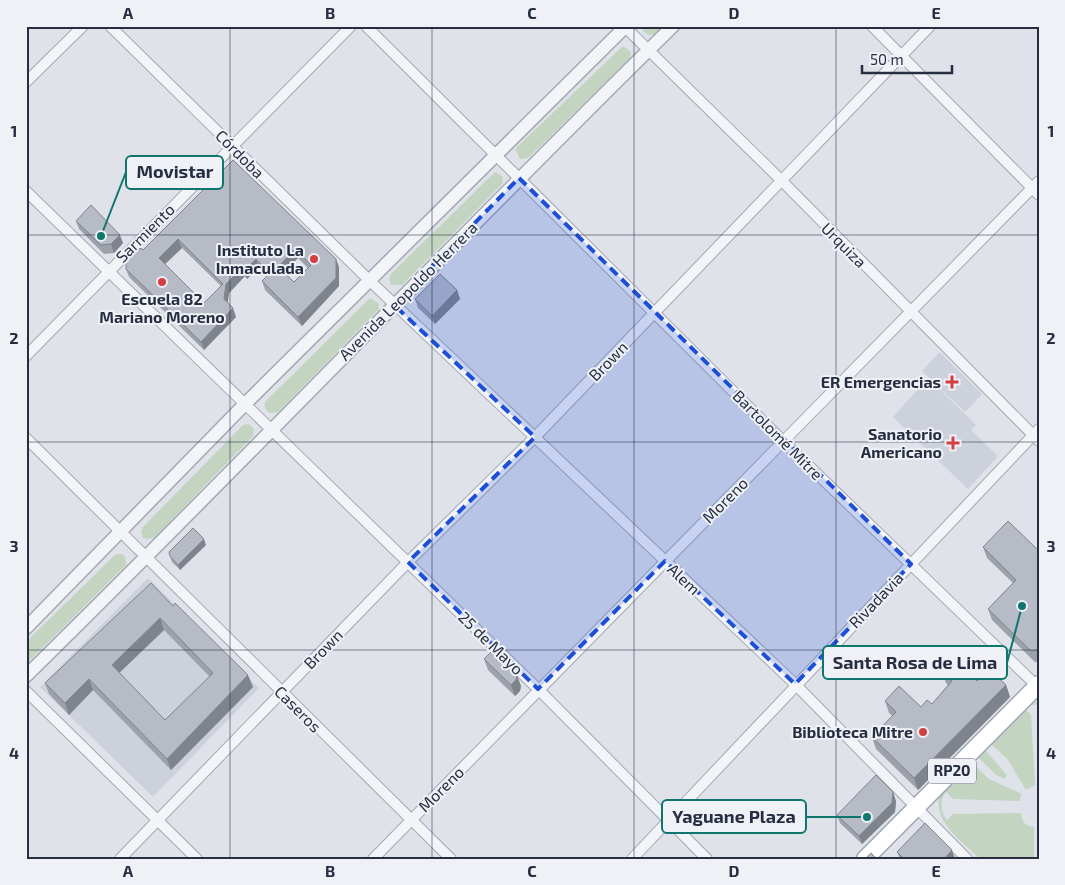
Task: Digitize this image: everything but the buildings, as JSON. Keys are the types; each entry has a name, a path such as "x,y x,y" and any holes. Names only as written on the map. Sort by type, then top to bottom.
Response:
{"main road":[{"name":"RP20","path":"865,859 1038,686"}],"street":[{"path":"26,82 83,26"},
{"name":"Córdoba","path":"110,26 394,305"},
{"name":"Sarmiento","path":"26,356 108,270 351,26"},
{"name":"Bartolomé Mitre","path":"366,26 783,441 1038,686"},
{"name":"Avenida Leopoldo Herrera","path":"26,676 146,559 519,178 673,26"},
{"path":"872,26 1036,188"},
{"name":"Brown","path":"120,859 408,562 535,437 930,26"},
{"name":"Avenida Leopoldo Herrera","path":"26,628 121,534 245,404 625,27"},
{"name":"Urquiza","path":"625,27 781,180 910,312 1037,435"},
{"name":"Moreno","path":"373,859 910,312 1036,188"},
{"name":"25 de Mayo","path":"26,191 408,562 707,859"},
{"name":"Alem","path":"394,305 795,684 967,859"},
{"name":"Rivadavia","path":"632,859 795,684 1037,435"},
{"name":"Caseros","path":"26,438 450,859"},
{"path":"26,691 197,859"}],"highlighted area":[{"path":"519,178 911,564 795,684 665,561 538,689 408,562 535,437 394,305"}],"shaded area":[{"name":"ER Emergencias","path":"940,352 982,394 965,412 922,371"},
{"name":"Sanatorio Americano","path":"928,378 976,425 971,430 998,456 968,489 893,417"},
{"path":"148,578 259,688 153,797 40,687"}],"green space":[{"path":"643,26 664,26 656,34 648,35 643,31"},
{"path":"623,46 631,52 630,58 528,158 520,159 516,151 517,147"},
{"path":"495,172 503,177 502,184 402,285 391,285 389,279 391,274"},
{"path":"370,298 379,304 378,310 278,412 270,413 267,411 266,401"},
{"path":"249,424 254,429 253,436 154,538 143,538 141,531 143,527 243,425"},
{"path":"116,554 125,556 126,565 26,664 26,642"},
{"path":"1039,702 1039,704 1031,705 1026,710 1031,715 1035,785 1026,790 1008,760 991,744 985,750 1007,775 1004,779 995,774 978,757 972,763 989,779 1022,794 1019,801 953,799 946,792 942,799 942,810 947,820 953,814 1021,813 1024,823 1034,827 1034,859 980,859 944,822 938,804 940,794 1030,703"}],"place":[{"name":"Movistar","path":"101,236"},
{"name":"Instituto La Inmaculada","path":"314,259"},
{"name":"Escuela 82 Mariano Moreno","path":"162,282"},
{"name":"ER Emergencias","path":"952,382"},
{"name":"Sanatorio Americano","path":"953,443"},
{"name":"Santa Rosa de Lima","path":"1022,606"},
{"name":"Biblioteca Mitre","path":"923,732"},
{"name":"Yaguane Plaza","path":"867,817"}]}
